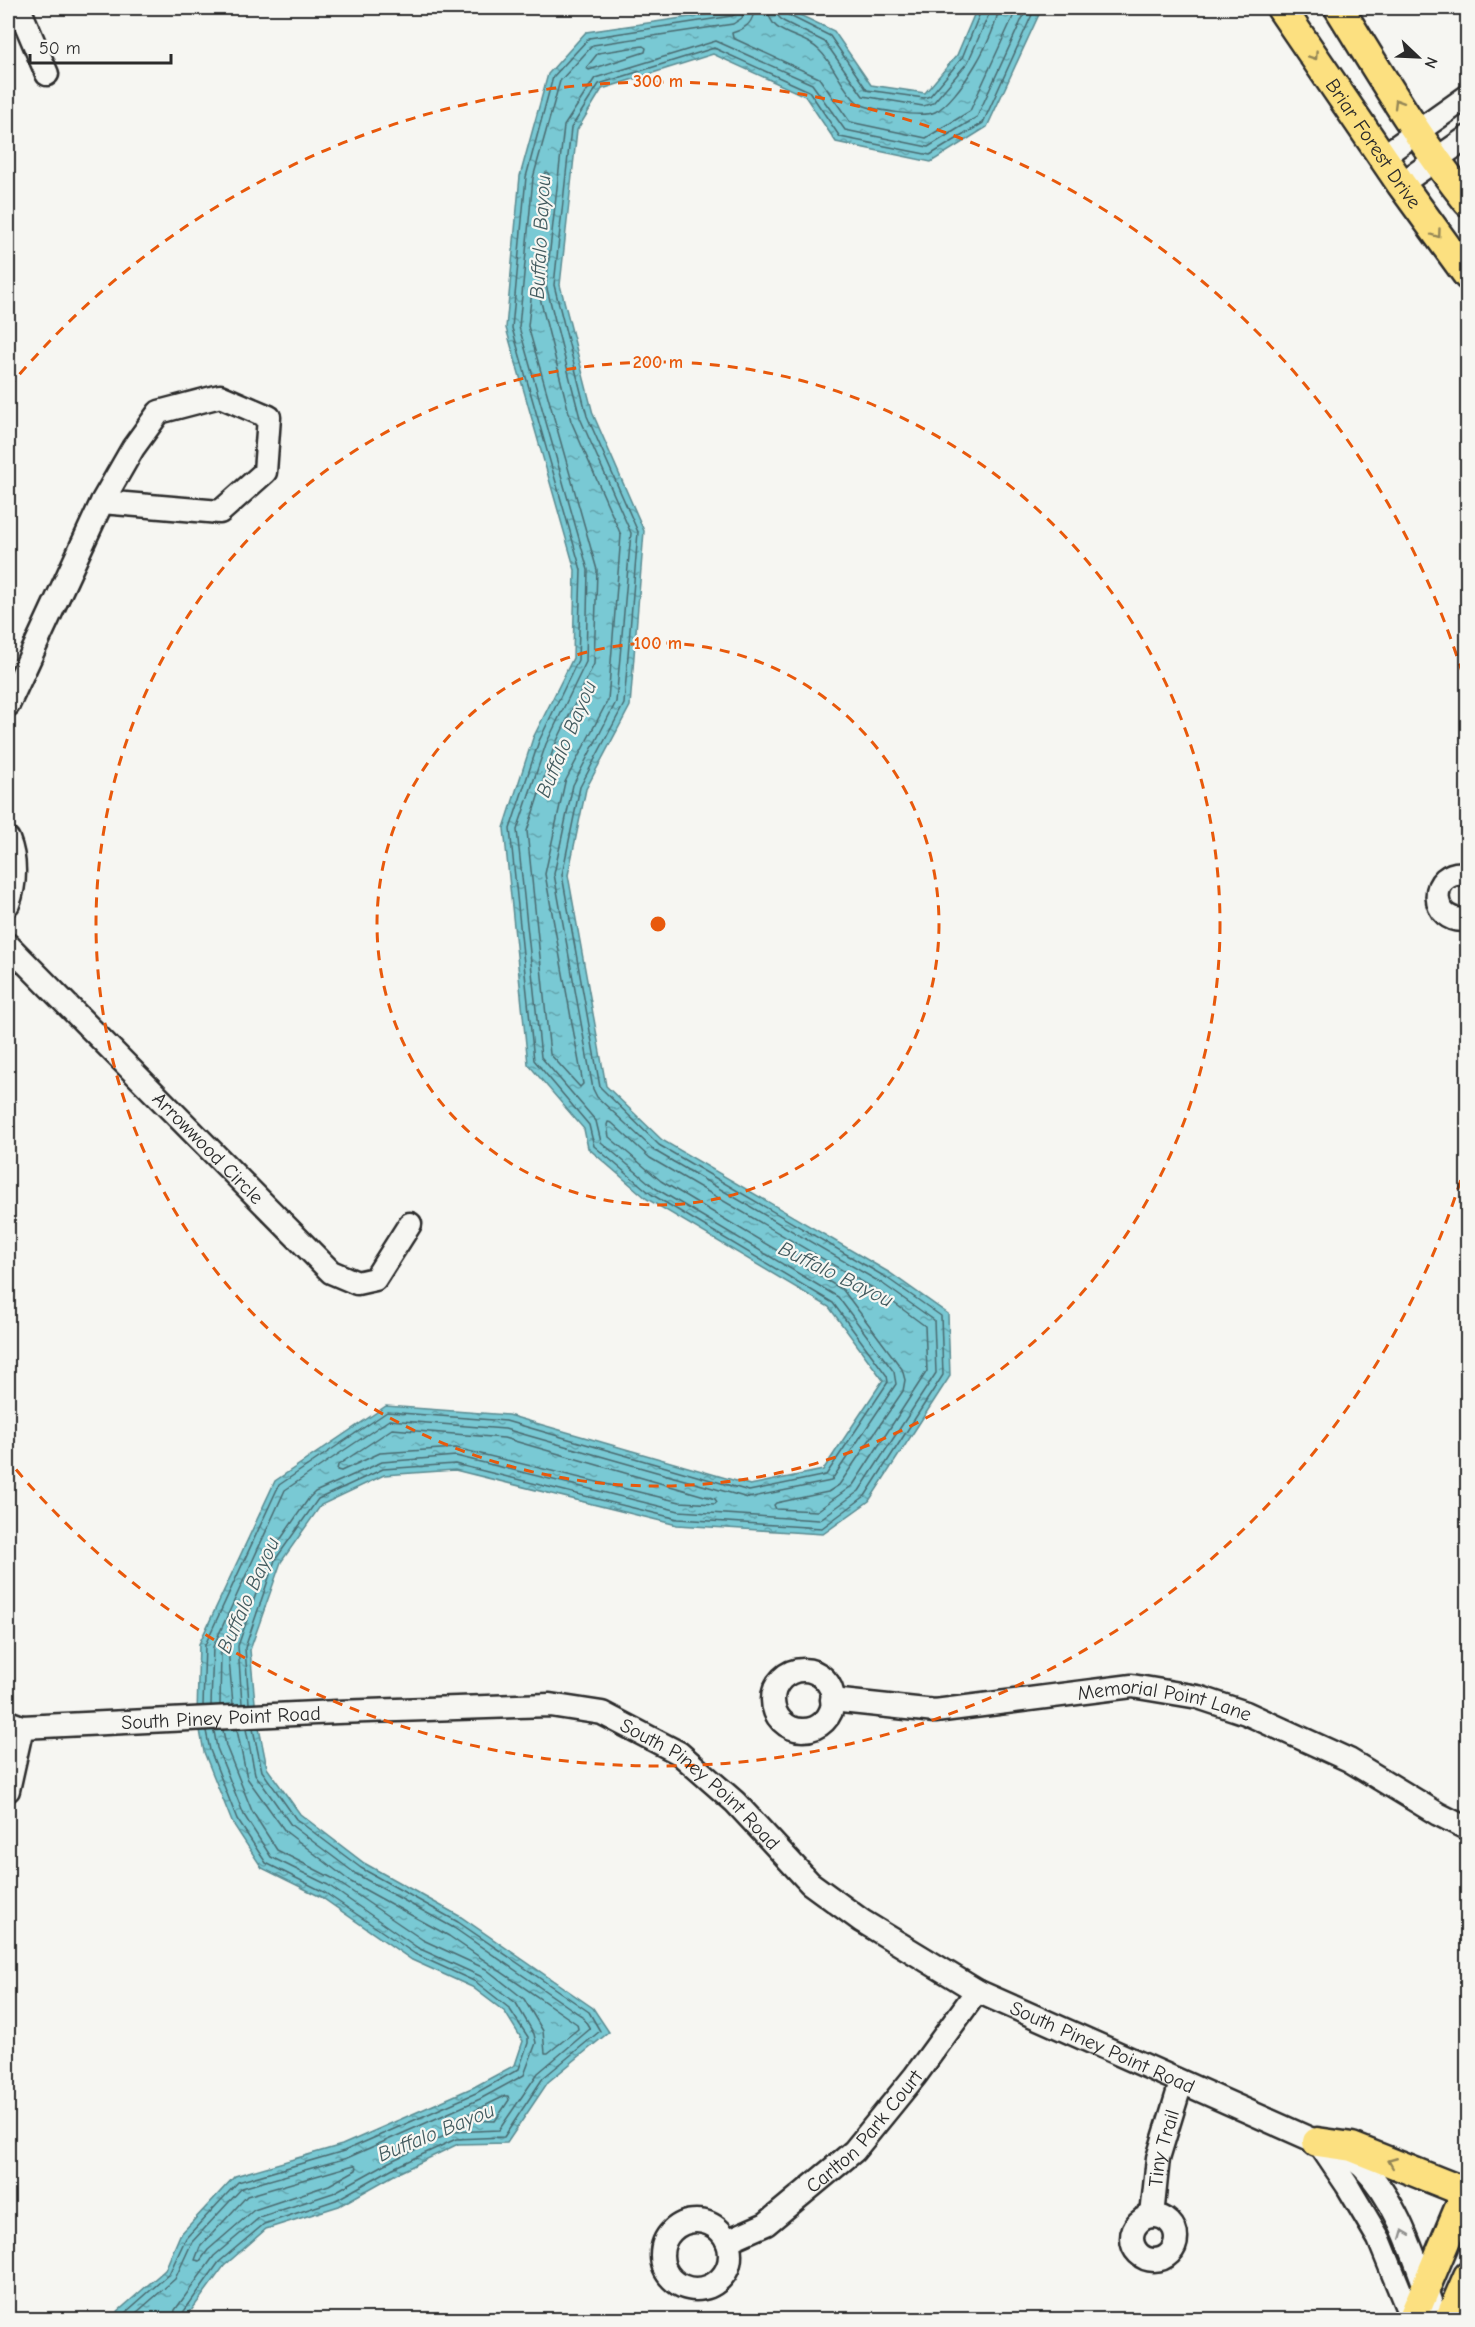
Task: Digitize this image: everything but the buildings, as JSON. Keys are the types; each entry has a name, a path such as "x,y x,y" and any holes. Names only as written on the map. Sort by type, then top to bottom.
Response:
{"main road":[{"name":"Briar Forest Drive","path":"1281,8 1382,157 1467,276"},
{"name":"Briar Forest Drive","path":"1339,8 1434,160 1467,202"},
{"path":"1317,2142 1352,2147 1466,2189 1412,2319"},
{"path":"1449,2319 1467,2276"}],"street":[{"path":"19,8 47,74"},
{"path":"1382,157 1466,100"},
{"path":"1401,184 1467,137"},
{"path":"8,705 102,502 133,448 159,412 220,396 269,417 265,472 220,513 102,502"},
{"path":"8,839 13,852 15,869 8,904"},
{"path":"1467,874 1451,875 1443,880 1438,888 1437,897 1444,914 1453,919 1467,919"},
{"name":"Arrowwood Circle","path":"8,945 331,1272 357,1283 375,1279 410,1224"},
{"name":"Memorial Point Lane","path":"832,1700 934,1711 1132,1686 1198,1697 1246,1713 1349,1760 1467,1829"},
{"name":"South Piney Point Road","path":"15,1724 154,1722 337,1712 550,1705 602,1713 679,1753 735,1802 810,1883 862,1921 977,1990 1317,2142 1360,2164 1392,2206 1437,2319"},
{"path":"8,1790 15,1724"},
{"name":"Carlton Park Court","path":"727,2241 766,2224 854,2151 915,2076 977,1990"},
{"name":"Tiny Trail","path":"1152,2216 1158,2158 1181,2083"},
{"path":"1317,2142 1347,2185 1378,2239 1412,2319"}],"water":[{"name":"Buffalo Bayou","path":"751,8 785,8 834,31 871,85 925,93 957,55 977,8 1042,8 987,127 931,162 836,142 805,96 713,54 602,89 577,130 560,285 593,414 644,531 630,706 586,789 568,875 606,1086 662,1140 890,1273 948,1314 950,1376 869,1501 823,1534 677,1525 455,1470 384,1475 321,1505 281,1562 250,1650 256,1713 267,1768 300,1814 364,1863 461,1917 593,2008 609,2032 548,2082 507,2143 458,2144 396,2174 339,2206 266,2229 224,2266 185,2319 108,2320 165,2270 180,2235 235,2176 342,2145 474,2087 515,2065 523,2041 505,2012 472,1987 412,1960 321,1897 262,1868 232,1822 204,1752 197,1714 199,1644 275,1481 386,1406 508,1415 750,1485 823,1470 883,1380 829,1307 647,1199 588,1148 584,1129 528,1064 504,828 533,738 573,658 575,570 506,328 520,176 548,74 586,32"}]}
